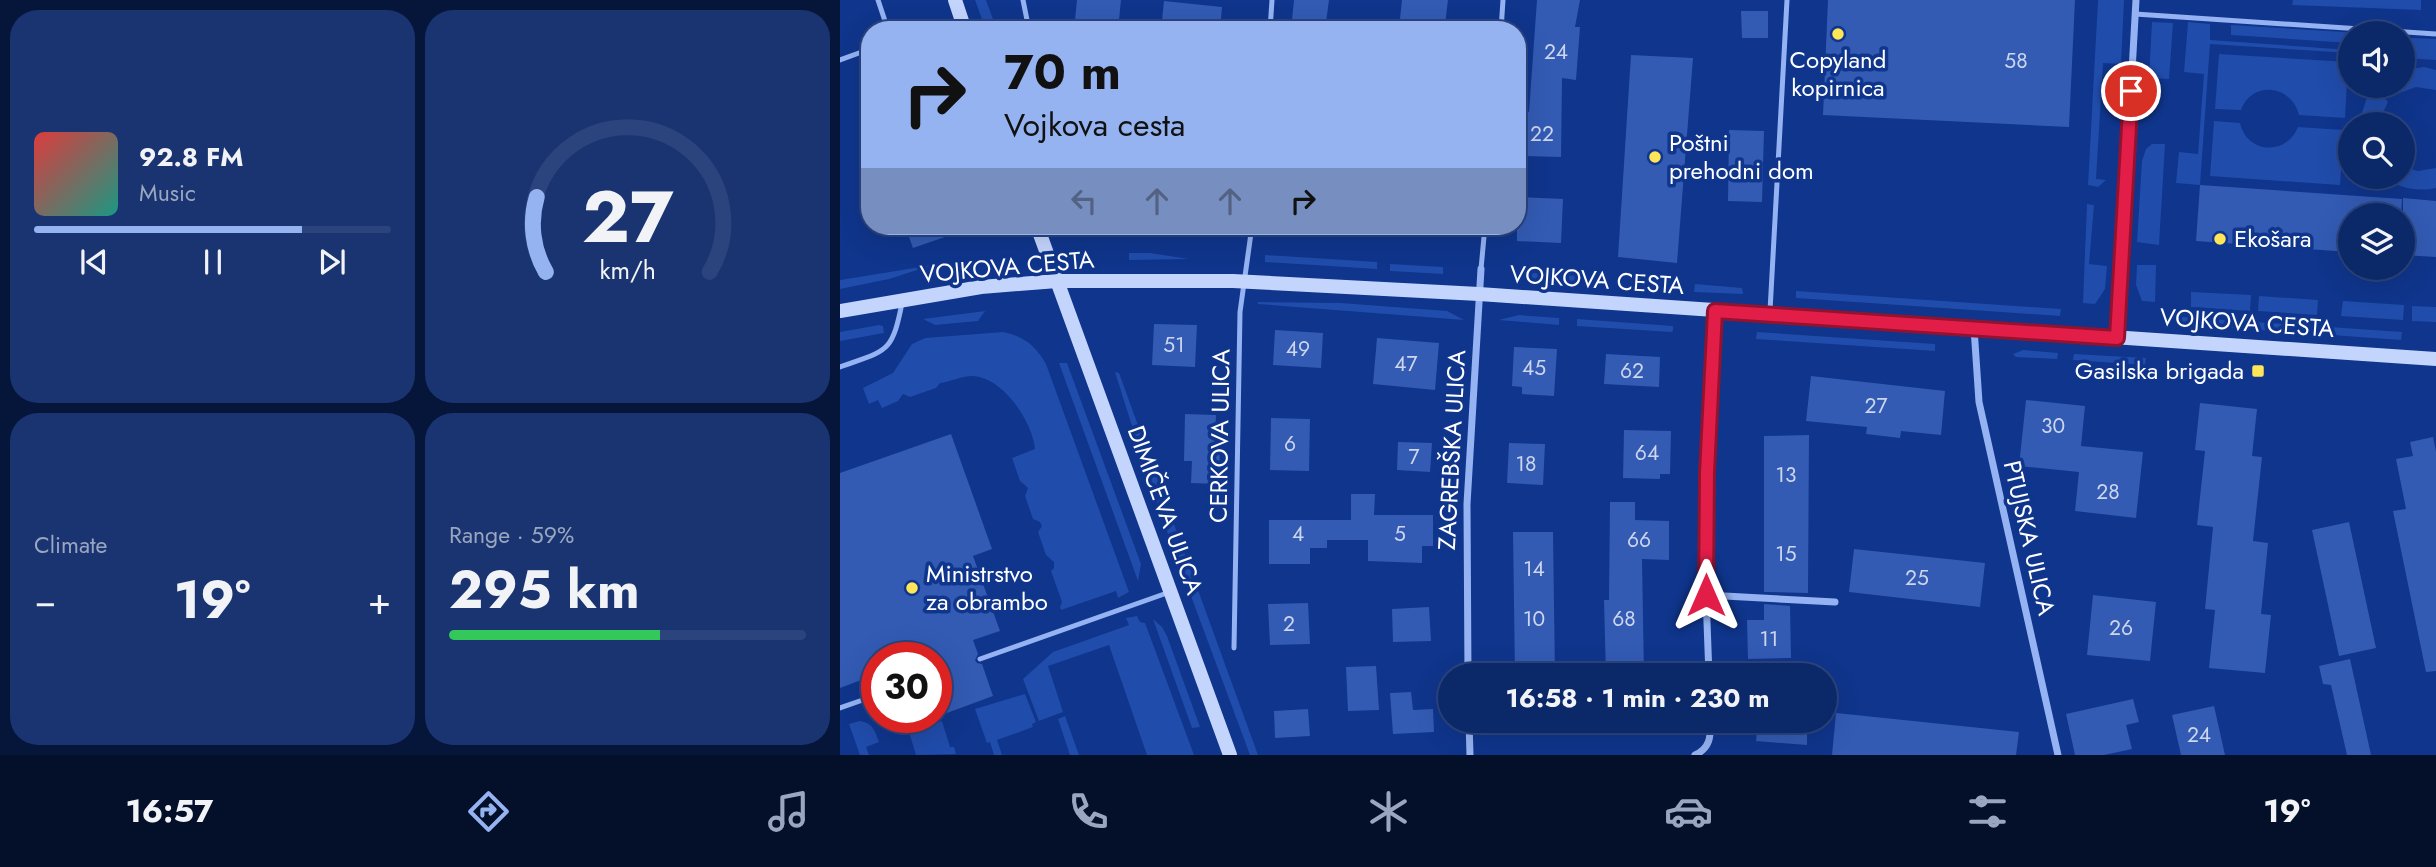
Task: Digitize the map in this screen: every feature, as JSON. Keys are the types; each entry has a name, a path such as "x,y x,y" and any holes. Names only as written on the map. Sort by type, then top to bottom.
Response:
{"street":[{"path":"955,0 962,21"},
{"path":"2117,338 2136,0"},
{"name":"DIMIČEVA ULICA","path":"1040,235 1230,755"},
{"name":"ZAGREBŠKA ULICA","path":"1468,663 1467,504 1481,269"},
{"name":"VOJKOVA CESTA","path":"840,311 981,288 1057,281 1245,282 1479,295 2436,359"},
{"path":"1709,663 1707,473 1715,311"},
{"name":"PTUJSKA ULICA","path":"1973,328 1979,402 2058,755"},
{"path":"1706,595 1835,602"},
{"path":"1469,733 1470,755"},
{"path":"1695,755 1706,748 1709,733"}],"lane":[{"path":"878,0 885,21"},
{"path":"1023,0 1027,21"},
{"path":"1271,21 1272,0"},
{"path":"1502,21 1503,0"},
{"path":"1770,314 1787,0"},
{"path":"2135,14 2436,34"},
{"path":"840,60 861,52"},
{"name":"CERKOVA ULICA","path":"1234,648 1240,312 1251,235"},
{"name":"ZAGREBŠKA ULICA","path":"1481,269 1484,235"},
{"path":"840,367 872,356 889,345 895,336 902,301"},
{"path":"980,659 1170,592"},
{"path":"840,708 861,701"}],"shaded area":[{"path":"975,0 986,0 994,21 983,21"},
{"path":"2098,0 2124,0 2121,64 2103,63 2096,179 2106,180 2098,187 2088,185"},
{"path":"2293,0 2421,0 2421,10 2292,5"},
{"path":"2152,22 2173,23 2169,79 2149,78"},
{"path":"2188,22 2210,24 2210,40 2338,49 2338,52 2210,44 2200,185 2176,183 2179,152 2198,154 2204,74 2184,72"},
{"path":"2231,25 2338,32 2338,42 2231,35"},
{"path":"2415,38 2436,39 2436,60 2415,59"},
{"path":"2219,54 2338,61 2338,98 2346,98 2345,112 2338,112 2338,118 2299,115 2289,97 2271,90 2254,94 2246,100 2241,110 2215,109"},
{"path":"2415,68 2436,70 2436,90 2415,87"},
{"path":"2385,98 2388,102 2383,112 2362,112 2366,100"},
{"path":"2214,121 2240,123 2250,141 2268,148 2285,143 2298,127 2338,130 2338,185 2210,176"},
{"path":"2152,144 2165,144 2159,245 2137,242 2142,161 2146,149"},
{"path":"2436,168 2436,188 2415,189 2415,170"},
{"path":"2087,204 2094,205 2089,264 2107,266 2105,289 2095,304 2083,303"},
{"path":"1129,253 1150,253 1189,259 1129,260"},
{"path":"1265,255 1377,262 1377,269 1265,262"},
{"path":"1390,264 1443,267 1443,274 1390,271"},
{"path":"933,265 889,279 840,289 840,280"},
{"path":"2137,265 2156,265 2155,302 2142,301 2136,285"},
{"path":"1515,272 1578,276 1578,283 1515,279"},
{"path":"1631,280 1673,283 1673,289 1631,287"},
{"path":"1695,284 1742,288 1743,294 1694,292"},
{"path":"1796,291 2061,309 2060,316 1796,298"},
{"path":"2191,292 2251,295 2250,311 2191,307"},
{"path":"2259,296 2318,300 2317,315 2258,311"},
{"path":"2343,301 2404,305 2403,320 2341,316"},
{"path":"1341,303 1447,311 1464,320 1258,304"},
{"path":"2412,306 2436,307 2436,322 2412,321"},
{"path":"985,311 978,321 935,325 923,319"},
{"path":"1519,315 1559,318 1559,325 1499,320"},
{"path":"2167,316 2402,332 2401,340 2191,325 2167,321"},
{"path":"1577,319 1673,326 1673,331 1577,326"},
{"path":"883,326 884,333 840,341 840,332"},
{"path":"1003,332 1029,343 1046,364 1129,592 1118,598 1116,591 1061,610 1062,602 1051,571 1054,562 1046,555 1038,532 1042,526 1033,519 1025,496 1028,488 1020,481 1012,458 1035,449 1033,438 1022,414 1005,392 983,378 968,376 940,383 936,388 910,397 903,394 898,401 882,408 878,400 869,404 863,388 893,373 912,344 925,338"},
{"path":"1757,332 1935,344 1935,351 1756,339"},
{"path":"2023,350 2058,353 2057,359 2016,357 2013,354"},
{"path":"2074,354 2146,358 2145,365 2073,360"},
{"path":"1059,363 1067,363 1141,564 1138,581"},
{"path":"1115,372 1119,373 1258,755 1250,755 1155,499"},
{"path":"1137,616 1140,622 1145,623 1194,755 1147,755 1109,645 1048,666 1063,712 1039,721 1023,679 1053,652 1129,625 1126,618"},
{"path":"1153,619 1167,636 1200,727 1192,728"},
{"path":"1025,694 1036,722 1032,724 1033,727 997,740 1002,755 994,755 975,709"},
{"path":"1065,716 1079,755 1070,755 1058,719"},
{"path":"861,721 861,733 876,733 879,742 866,747 869,755 860,755 849,724"},
{"path":"909,733 946,733 950,747 954,747 956,754 916,755"}],"building":[{"path":"1077,0 1121,0 1119,21 1075,21"},
{"path":"1294,0 1329,0 1326,21 1292,21"},
{"path":"1402,0 1448,0 1445,21 1400,19"},
{"path":"1537,0 1580,0 1575,27 1580,27 1576,80 1562,78 1561,157 1526,156 1526,112 1529,112"},
{"path":"1828,0 2075,0 2069,127 1823,115"},
{"path":"1164,1 1222,7 1221,21 1162,21"},
{"path":"1741,11 1768,11 1768,38 1742,38"},
{"name":"Poštni prehodni dom","path":"1631,55 1693,58 1677,263 1618,257"},
{"path":"1729,130 1764,131 1762,202 1728,201"},
{"path":"2200,185 2402,199 2402,203 2338,203 2338,251 2196,241"},
{"path":"1526,197 1563,199 1561,243 1517,241 1517,235 1526,235"},
{"path":"2403,198 2436,201 2436,257 2415,256 2415,203 2403,203"},
{"path":"908,235 951,235 913,248"},
{"path":"1154,324 1197,325 1195,367 1152,365"},
{"path":"1275,330 1323,333 1321,368 1273,365"},
{"path":"1377,338 1439,343 1435,390 1373,384"},
{"path":"1514,347 1557,349 1554,396 1522,394 1522,387 1512,386"},
{"path":"1606,354 1660,357 1659,387 1604,384"},
{"path":"1811,376 1945,391 1941,435 1901,431 1900,438 1866,434 1867,427 1806,421"},
{"path":"2026,400 2085,406 2081,446 2143,452 2136,518 2075,511 2079,472 2019,466"},
{"path":"2200,403 2257,409 2252,456 2262,457 2253,541 2268,543 2261,614 2271,615 2265,673 2209,668 2215,610 2205,609 2213,527 2197,525 2205,451 2195,450"},
{"path":"1185,414 1216,415 1215,436 1220,436 1219,484 1191,483 1192,461 1184,461"},
{"path":"1271,418 1310,419 1309,471 1270,470"},
{"path":"1624,430 1671,431 1670,474 1660,474 1660,479 1623,478"},
{"name":"Ministrstvo za obrambo","path":"951,434 992,549 973,556 1000,631 973,640 978,654 975,660 982,664 993,696 952,711 952,642 861,642 861,680 840,688 840,473"},
{"path":"1809,435 1808,593 1764,592 1764,436"},
{"path":"2433,437 2436,452 2436,671 2426,672 2393,511 2406,509 2396,459 2413,456 2410,442"},
{"path":"1398,442 1432,443 1430,472 1397,470"},
{"path":"1509,443 1545,444 1543,485 1507,483"},
{"path":"1351,494 1375,494 1374,515 1433,515 1433,546 1422,546 1422,563 1368,561 1368,540 1327,540 1327,548 1310,548 1310,564 1269,564 1269,520 1351,520"},
{"path":"1610,502 1635,502 1635,520 1669,521 1669,560 1642,559 1644,663 1606,663 1604,600 1609,600"},
{"path":"2349,522 2376,648 2339,656 2312,530"},
{"path":"1513,532 1553,532 1555,663 1515,663"},
{"path":"1854,549 1985,563 1980,607 1849,592"},
{"path":"2093,595 2156,602 2150,661 2087,655"},
{"path":"1308,603 1310,644 1270,645 1268,604"},
{"path":"1764,604 1790,606 1791,658 1748,659 1747,620 1764,620"},
{"path":"1429,607 1431,641 1393,642 1392,609"},
{"path":"2350,659 2371,755 2347,755 2331,685 2323,684 2319,666"},
{"path":"1376,666 1379,710 1348,711 1346,667"},
{"path":"1411,692 1413,710 1433,709 1434,732 1393,734 1390,693"},
{"path":"2133,699 2139,722 2126,725 2132,749 2104,755 2075,755 2066,714"},
{"path":"2214,706 2225,755 2181,755 2172,715"},
{"path":"1308,709 1310,736 1275,738 1274,711"},
{"path":"1837,713 2019,732 2016,755 1832,755 1834,733 1837,733"},
{"path":"1757,733 1807,733 1807,745 1756,741"}],"place":[{"name":"Copyland kopirnica","path":"1838,34"},
{"name":"Poštni prehodni dom","path":"1655,157"},
{"name":"Ekošara","path":"2220,239"},
{"name":"Gasilska brigada","path":"2258,371"},
{"name":"Ministrstvo za obrambo","path":"912,588"}],"route":[{"path":"1706,595 1707,473 1715,311 2117,338 2131,91"}]}
